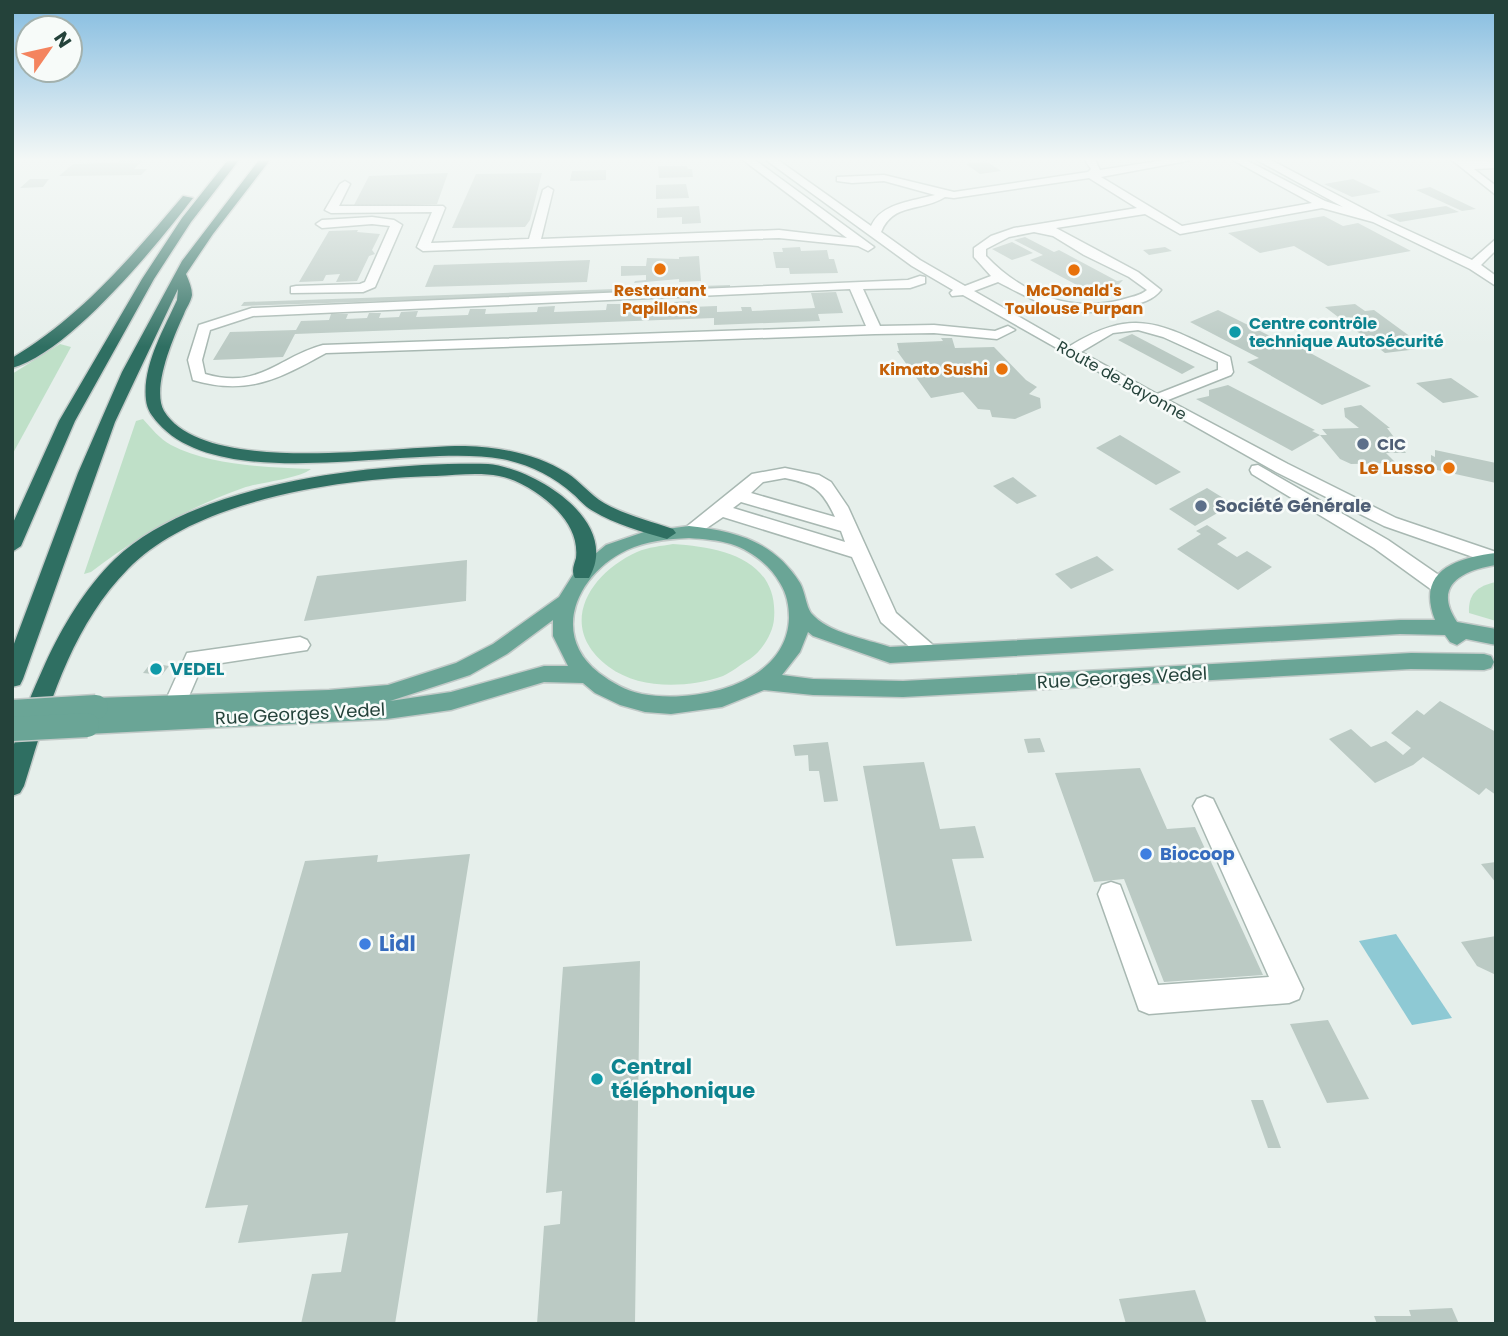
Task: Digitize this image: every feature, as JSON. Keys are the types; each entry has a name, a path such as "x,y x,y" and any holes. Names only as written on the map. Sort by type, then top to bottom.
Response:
{"highway":[{"path":"12,365 58,336 93,308 167,222"},
{"path":"12,545 67,421 148,279 184,222"},
{"path":"12,679 120,391 180,274 216,222"},
{"path":"180,274 185,294 160,356 152,397 156,412 170,430 218,451 283,458 360,457 445,451 514,455 545,467 574,486 595,506 625,520 667,533"},
{"path":"12,786 52,665 85,606 124,562 186,522 223,507 288,487 323,480 413,471 508,472 550,494 568,513 585,538 582,573"}],"main road":[{"path":"689,532 718,535 745,543 768,555 786,572 797,593 801,615 796,641 783,662 761,681 721,700 675,706 629,699 584,675 570,657 561,630 564,602 582,573 606,554 635,540 667,533 689,532"},
{"path":"1490,666 1450,628 1439,602 1439,585 1448,572 1468,562 1495,559"},
{"name":"Rue Georges Vedel","path":"12,729 175,704 329,699 388,692 463,669 500,649 564,602"},
{"name":"Rue Georges Vedel","path":"801,615 820,631 890,654 1400,627 1450,628 1496,637"},
{"name":"Rue Georges Vedel","path":"761,681 814,687 903,689 1411,661 1490,666"},
{"name":"Rue Georges Vedel","path":"12,712 92,716 387,710 451,701 544,674 584,675"}],"street":[{"path":"322,223 345,222"},
{"path":"393,222 405,249"},
{"path":"296,290 363,288 405,249 427,222"},
{"path":"534,244 540,222"},
{"path":"770,235 783,222"},
{"name":"Route de Bayonne","path":"826,222 870,240 956,293 1008,330 1269,477 1381,544 1439,585"},
{"name":"Route de Bayonne","path":"848,222 920,280 956,293 1282,468 1390,522 1495,559"},
{"path":"405,249 770,235 870,240 878,222"},
{"path":"1042,230 1067,222"},
{"path":"1167,222 1180,230 1224,222"},
{"path":"1385,222 1489,254 1496,265"},
{"path":"1052,231 1074,245 1115,264 1154,290 1149,296 1075,310 1055,305 999,277 980,257 981,248 990,240 1012,232 1052,231"},
{"path":"981,248 994,260 1032,280 1032,285 1052,296 1097,299 1131,285 1080,257 1074,245"},
{"path":"1489,254 1496,282"},
{"path":"956,293 999,277"},
{"path":"920,280 910,284 252,312 204,328 195,360 198,377 214,383 239,385 270,377 323,348 934,328 987,335 1008,330"},
{"path":"855,285 875,330"},
{"path":"1053,289 1070,298"},
{"path":"1070,352 1108,330 1130,326 1155,329 1225,360 1226,372 1157,399"},
{"path":"689,532 758,478 777,473 813,480 825,486 839,507 888,617 928,650"},
{"path":"738,495 848,527"},
{"path":"716,513 747,518 859,552"},
{"path":"175,704 194,659 300,645"},
{"path":"1111,894 1149,1000 1289,989 1205,806"}],"green space":[{"path":"60,344 71,347 12,455 12,374"},
{"path":"143,419 167,443 187,452 240,464 311,469 243,488 202,504 145,535 84,574 136,421"},
{"path":"673,544 727,553 757,570 767,582 773,599 774,619 763,647 723,676 695,683 664,685 635,680 609,667 593,652 584,636 582,619 585,603 604,574 637,552"},
{"path":"1496,582 1496,621 1469,613 1470,601 1475,592"}],"water":[{"path":"1396,934 1452,1018 1412,1025 1359,941"}],"building":[{"path":"455,222 528,222 525,227 452,228"},
{"path":"1288,222 1336,222 1343,226 1358,223 1411,251 1328,266 1294,246 1260,253 1228,233"},
{"path":"358,230 357,232 380,234 372,250 375,254 369,256 357,281 336,282 340,274 326,275 323,281 299,282 329,231"},
{"name":"McDonald's Toulouse Purpan","path":"1025,237 1054,252 1059,250 1117,281 1123,280 1117,286 1123,289 1116,288 1100,294 1092,289 1088,291 1030,260 1043,255 1014,240"},
{"path":"1012,242 1033,253 1012,260 992,249"},
{"path":"800,247 801,251 827,250 829,259 834,259 838,273 790,274 789,268 776,268 773,252 783,252 782,248"},
{"path":"1165,247 1172,251 1149,255 1143,250"},
{"name":"Restaurant Papillons","path":"699,256 701,281 679,282 679,279 634,283 646,280 646,275 621,276 621,266 646,266 647,258 679,259"},
{"path":"590,260 587,282 425,287 434,265"},
{"path":"730,285 730,289 241,306 244,302"},
{"path":"836,292 843,313 818,314 820,321 714,325 714,318 295,334 283,357 213,360 230,332 296,330 301,321 329,320 331,314 348,314 346,319 367,318 369,313 381,313 379,318 399,317 401,312 418,311 416,317 468,315 470,309 486,309 485,314 537,312 538,307 555,306 554,312 606,310 607,304 623,304 623,309 643,308 643,303 654,303 654,308 674,307 674,302 690,301 690,307 717,306 717,312 742,311 741,307 751,307 752,311 815,308 811,293"},
{"path":"1355,304 1365,311 1374,310 1426,348 1385,353 1354,329 1362,328 1358,325 1350,326 1325,307"},
{"path":"1218,310 1282,342 1290,342 1371,386 1322,405 1247,362 1259,358 1190,322"},
{"path":"1132,334 1195,367 1182,374 1118,340"},
{"path":"941,338 952,338 955,348 994,347 1026,380 1037,387 1029,394 1040,398 1041,408 1015,419 992,417 990,410 978,409 963,392 931,398 897,351 897,343 943,341"},
{"path":"1451,378 1479,397 1443,403 1416,383"},
{"path":"1228,385 1320,435 1292,451 1196,399 1209,396 1209,390"},
{"name":"CIC","path":"1361,405 1390,428 1387,428 1406,453 1386,453 1396,463 1351,464 1340,459 1320,435 1327,435 1322,429 1359,428 1345,417 1344,408"},
{"path":"1120,435 1181,472 1156,485 1096,448"},
{"path":"1435,450 1496,463 1496,483 1437,470 1436,465 1431,463 1431,455 1435,457"},
{"path":"1013,477 1037,496 1017,504 993,486"},
{"name":"Société Générale","path":"1207,488 1233,504 1195,526 1169,509"},
{"path":"1207,525 1227,538 1217,544 1237,557 1247,551 1272,567 1238,590 1177,549 1201,534 1196,531"},
{"path":"1097,556 1114,570 1071,589 1055,574"},
{"path":"467,560 466,601 304,621 317,576"},
{"name":"VEDEL","path":"151,663 169,666 162,675 143,673"},
{"path":"1440,701 1496,732 1496,795 1486,788 1479,795 1423,757 1413,765 1375,783 1329,739 1351,729 1371,747 1386,741 1403,755 1411,748 1391,733 1417,710 1424,715"},
{"path":"1040,738 1045,752 1028,753 1024,739"},
{"path":"828,742 838,801 824,802 819,771 809,771 808,755 795,756 793,745"},
{"path":"924,762 940,829 975,826 984,858 952,859 972,941 896,946 863,766"},
{"name":"Biocoop","path":"1140,768 1167,829 1195,827 1263,975 1164,982 1124,879 1094,882 1055,773"},
{"path":"470,854 395,1324 301,1324 312,1274 341,1272 348,1233 238,1243 248,1205 205,1208 305,861 378,855 377,862"},
{"path":"1496,862 1496,883 1481,864"},
{"path":"1496,936 1496,975 1477,966 1461,942"},
{"name":"Central téléphonique","path":"640,961 635,1324 537,1324 544,1226 560,1224 562,1191 546,1193 563,967"},
{"path":"1328,1020 1369,1099 1327,1103 1290,1024"},
{"path":"1251,1100 1263,1100 1281,1148 1268,1148"},
{"path":"1195,1290 1207,1324 1126,1324 1119,1299"},
{"path":"1452,1308 1459,1324 1377,1324 1374,1316 1411,1316 1409,1310"}],"place":[{"name":"Restaurant Papillons","path":"660,269"},
{"name":"McDonald's Toulouse Purpan","path":"1074,270"},
{"name":"Centre contrôle technique AutoSécurité","path":"1235,332"},
{"name":"Kimato Sushi","path":"1002,369"},
{"name":"CIC","path":"1363,444"},
{"name":"Le Lusso","path":"1449,468"},
{"name":"Société Générale","path":"1201,506"},
{"name":"VEDEL","path":"156,669"},
{"name":"Biocoop","path":"1146,854"},
{"name":"Lidl","path":"365,944"},
{"name":"Central téléphonique","path":"597,1079"}]}
